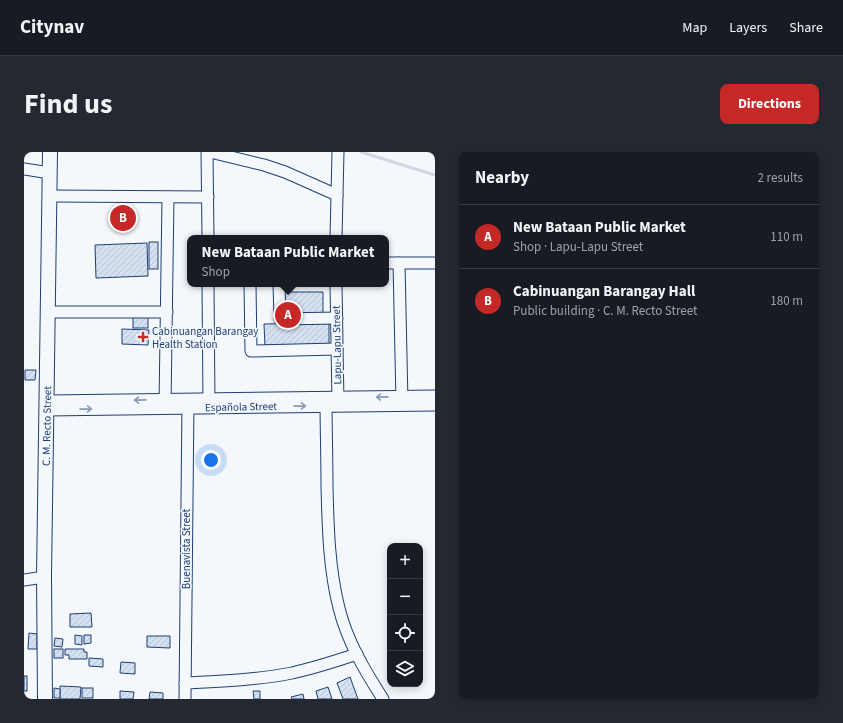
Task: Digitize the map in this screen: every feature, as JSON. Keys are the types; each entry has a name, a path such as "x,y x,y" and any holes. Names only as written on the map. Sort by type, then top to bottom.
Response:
{"main road":[{"name":"C. M. Recto Street","path":"45,699 44,577 48,405 50,152"}],"street":[{"path":"207,152 208,235"},
{"path":"210,152 264,165 285,172 337,195"},
{"path":"336,235 338,152"},
{"path":"24,169 50,173"},
{"path":"50,196 208,197"},
{"path":"165,404 168,197"},
{"path":"389,263 435,262"},
{"path":"400,263 402,401"},
{"path":"208,287 209,403"},
{"path":"250,287 250,351 337,349"},
{"path":"279,287 280,319 337,318"},
{"name":"Lapu-Lapu Street","path":"336,287 338,402"},
{"path":"48,312 167,312"},
{"name":"Española Street","path":"48,405 402,401 435,396"},
{"name":"Española Street","path":"402,401 435,405"},
{"path":"326,402 328,517 334,582 339,609 357,654 382,699"},
{"name":"Buenavista Street","path":"185,699 188,404"},
{"path":"24,580 44,577"},
{"path":"185,683 241,680 291,673 320,666 357,654"}],"building":[{"path":"149,242 158,242 158,269 149,269"},
{"path":"147,243 148,276 96,278 95,245"},
{"path":"284,292 323,292 323,315 284,316"},
{"path":"133,316 148,316 148,328 133,328"},
{"path":"329,323 329,346 265,347 264,324"},
{"path":"122,329 149,330 148,345 122,344"},
{"path":"25,370 36,370 35,380 25,380"},
{"path":"91,613 92,627 70,627 70,614"},
{"path":"29,633 37,634 37,649 28,649"},
{"path":"75,635 82,636 82,645 75,644"},
{"path":"84,635 91,635 91,643 84,644"},
{"path":"147,636 170,636 170,648 147,647"},
{"path":"55,638 63,639 62,647 54,646"},
{"path":"54,649 63,649 63,658 54,658"},
{"path":"65,649 84,649 84,652 87,652 87,659 69,659 69,655 65,655"},
{"path":"89,658 103,659 103,667 89,666"},
{"path":"121,662 135,663 135,674 120,673"},
{"path":"24,676 27,676 27,691 24,691"},
{"path":"350,677 358,699 343,699 337,683"},
{"path":"60,686 81,687 80,699 60,699"},
{"path":"328,687 332,699 318,699 316,691"},
{"path":"54,688 60,689 60,698 54,698"},
{"path":"82,688 93,688 93,698 82,698"},
{"path":"120,691 134,692 133,699 120,699"},
{"path":"253,691 260,691 260,699 254,699"},
{"path":"150,692 163,693 163,699 149,699"},
{"path":"303,694 304,699 292,699 291,697"}],"waterway":[{"path":"361,152 435,175"}],"place":[{"name":"Cabinuangan Barangay Hall","path":"123,218"},
{"name":"New Bataan Public Market","path":"288,315"},
{"name":"Cabinuangan Barangay Health Station","path":"143,337"}]}
